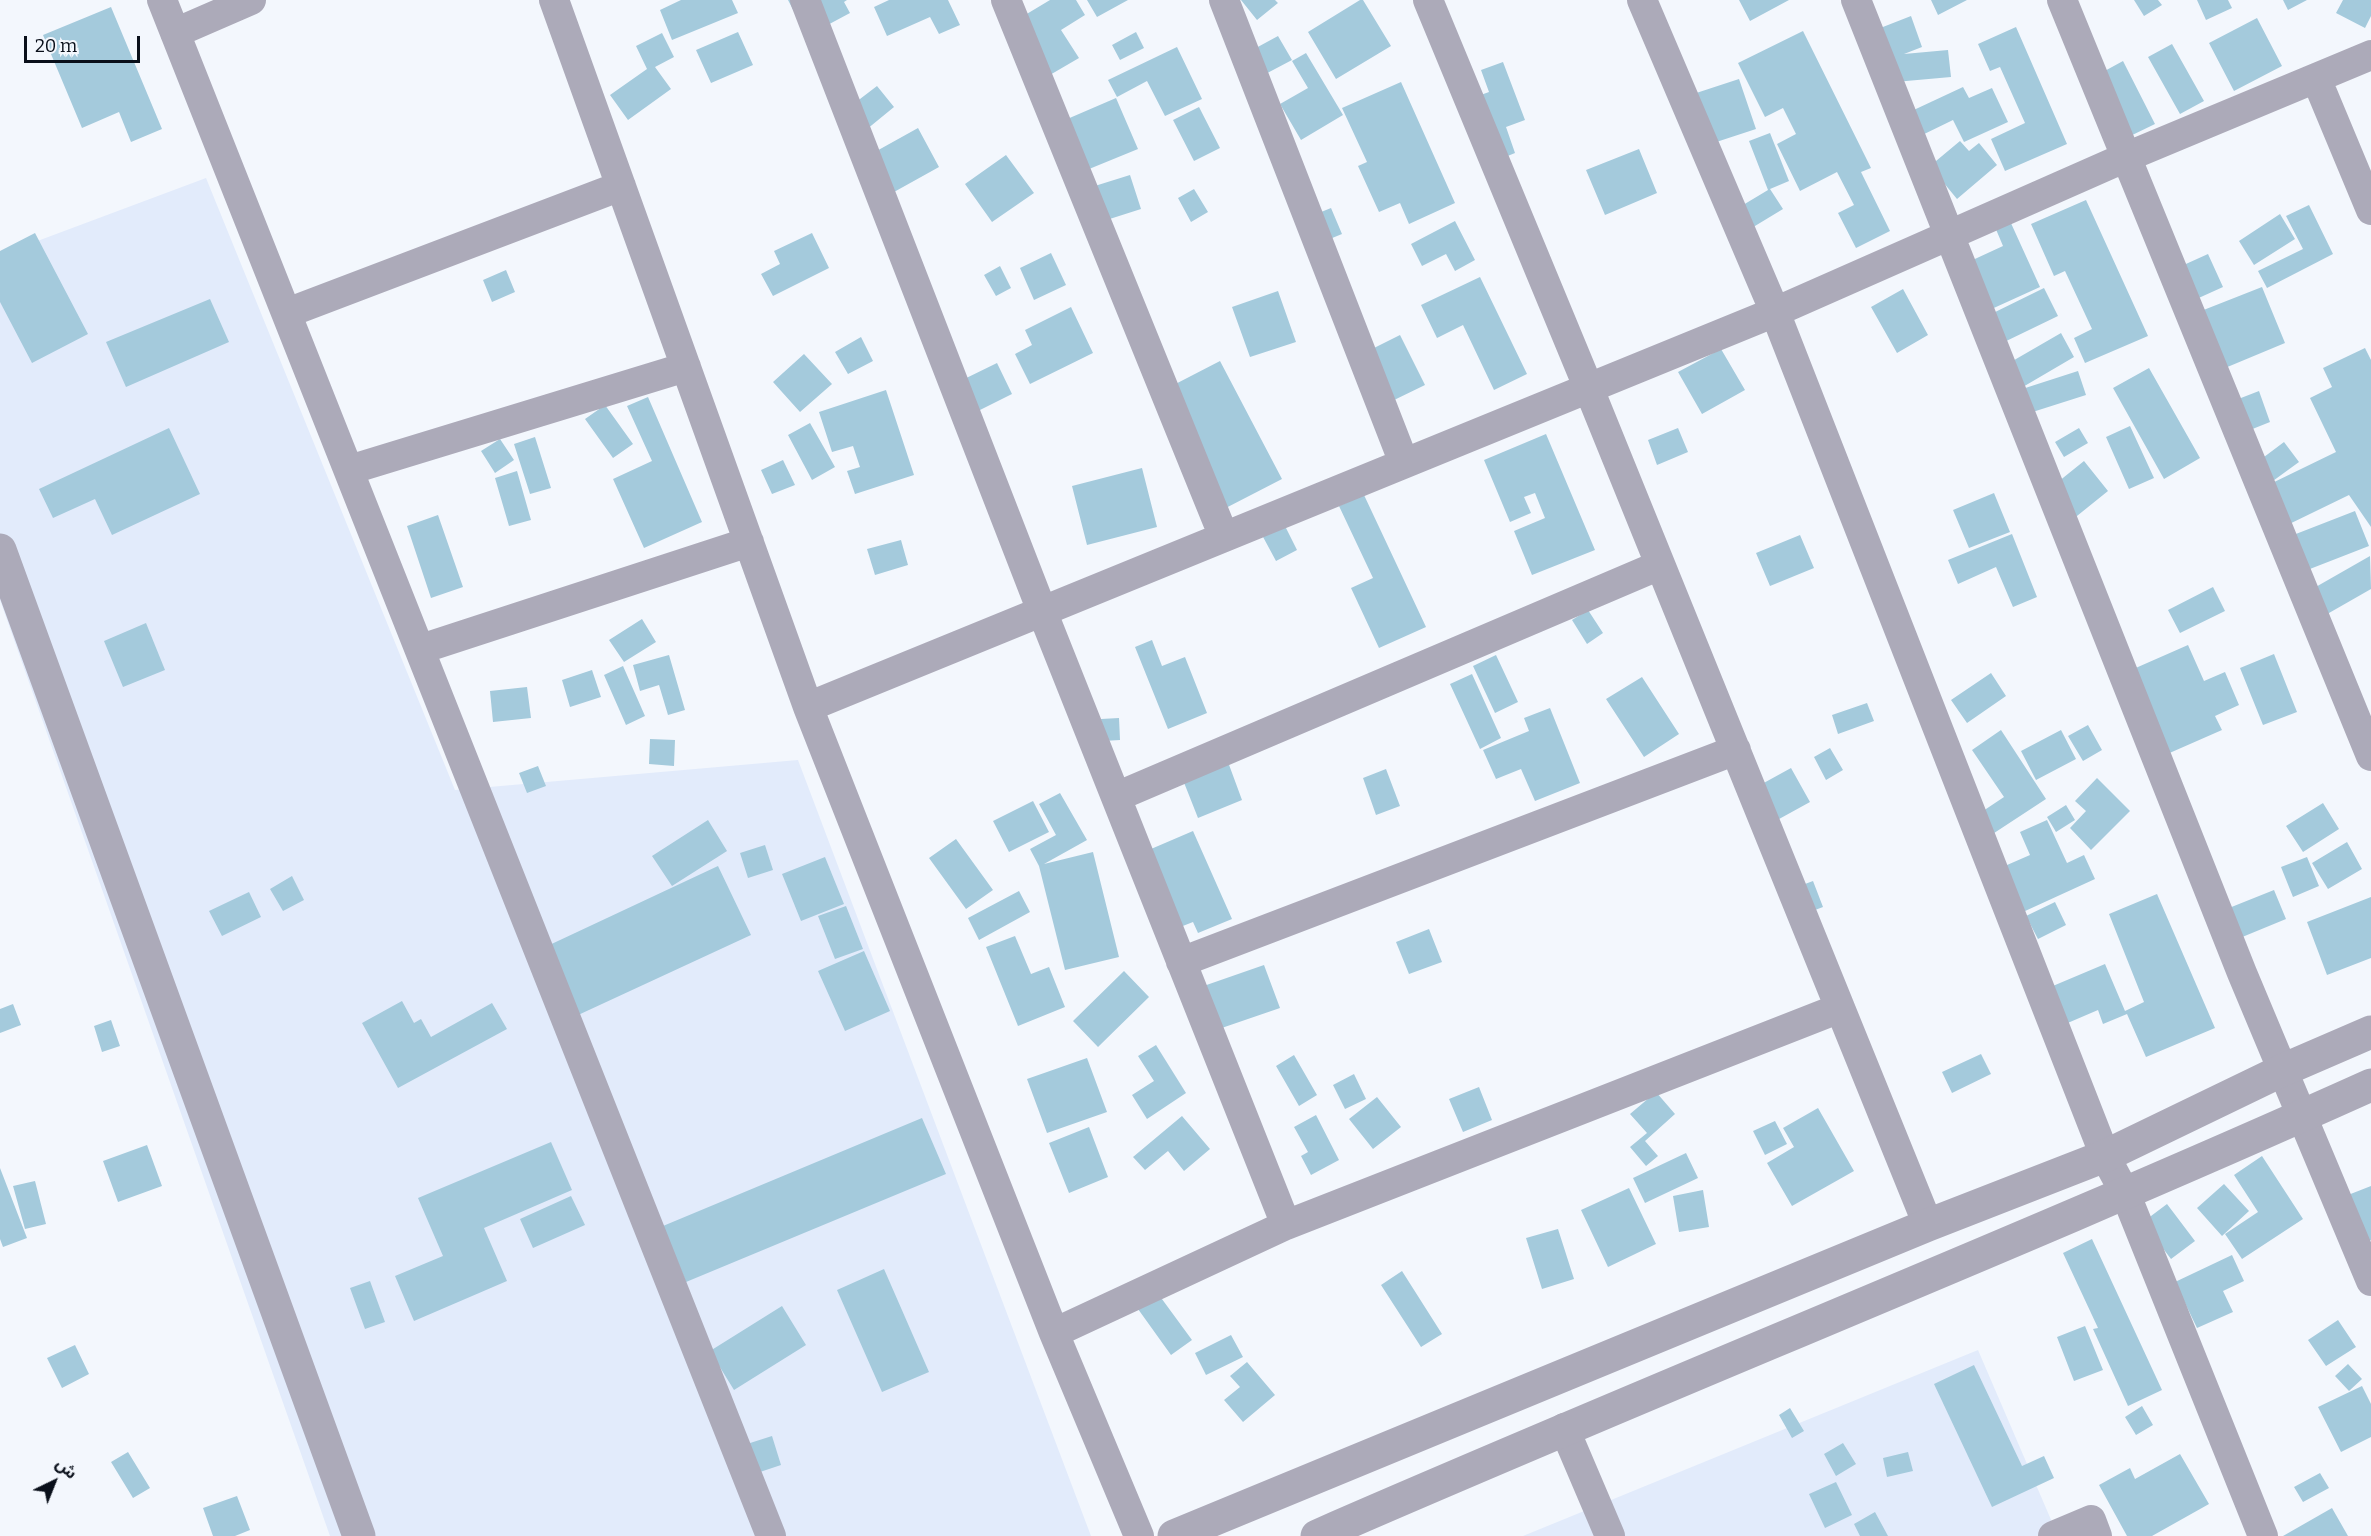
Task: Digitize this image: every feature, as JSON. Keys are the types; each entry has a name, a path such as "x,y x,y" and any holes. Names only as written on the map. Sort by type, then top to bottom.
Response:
{"street":[{"path":"162,0 771,1536"},
{"path":"175,33 251,0"},
{"path":"554,0 808,707 1054,1333 1139,1536"},
{"path":"805,0 1042,611 1286,1225"},
{"path":"1006,0 1224,537"},
{"path":"1224,0 1404,463"},
{"path":"1428,0 1589,389 1928,1225"},
{"path":"1642,0 1775,312 2105,1156 2126,1195 2263,1536"},
{"path":"1856,0 1951,234 2242,973 2304,1115 2371,1281"},
{"path":"2062,0 2124,158 2371,756"},
{"path":"808,707 1775,312 2124,158 2371,55"},
{"path":"2316,78 2371,210"},
{"path":"287,313 621,186"},
{"path":"349,470 686,367"},
{"path":"420,649 749,542"},
{"path":"0,550 359,1536"},
{"path":"1116,797 1660,566"},
{"path":"1181,962 1736,750"},
{"path":"1054,1333 1286,1225 1840,1008"},
{"path":"1174,1536 1928,1225 2105,1156 2283,1070 2371,1032"},
{"path":"1317,1536 1564,1428 2126,1195 2371,1085"},
{"path":"1564,1428 1610,1536"},
{"path":"2053,1536 2091,1520 2097,1536"}],"shaded area":[{"path":"206,178 455,790 798,760 1091,1536 330,1536 0,600 0,255"},
{"path":"1978,1350 2058,1536 1523,1536"}],"building":[{"path":"681,0 732,0 738,13 672,40 660,10"},
{"path":"788,0 847,0 844,2 850,13 807,36"},
{"path":"889,0 948,0 960,25 939,34 930,17 887,36 874,7"},
{"path":"1050,0 1076,0 1085,15 1061,30 1079,58 1043,79 1010,24"},
{"path":"1087,0 1128,0 1097,17"},
{"path":"1241,0 1275,0 1278,3 1257,20"},
{"path":"1363,0 1391,46 1336,79 1308,32"},
{"path":"1739,0 1789,0 1750,21"},
{"path":"1931,0 1967,0 1938,15"},
{"path":"2134,0 2158,0 2162,5 2144,16"},
{"path":"2197,0 2228,0 2232,8 2206,20"},
{"path":"2283,0 2307,0 2288,10"},
{"path":"2343,0 2371,0 2371,16 2365,28 2336,13"},
{"path":"111,7 162,129 131,142 119,112 82,128 43,35"},
{"path":"1911,16 1922,47 1904,54 1948,50 1951,77 1895,82 1865,34"},
{"path":"2257,18 2282,66 2234,91 2209,43"},
{"path":"2016,27 2067,144 2005,171 1991,139 2025,123 2000,67 1990,71 1978,44"},
{"path":"1803,31 1871,168 1861,172 1890,231 1856,248 1838,213 1854,205 1837,172 1800,191 1777,144 1796,134 1783,108 1765,117 1738,63"},
{"path":"738,32 753,65 711,83 696,50"},
{"path":"1136,32 1144,48 1120,60 1112,45"},
{"path":"662,33 674,57 655,67 671,89 628,120 610,95 647,69 636,46"},
{"path":"1278,36 1292,60 1256,79 1243,55"},
{"path":"2172,44 2204,101 2180,114 2148,57"},
{"path":"1177,47 1202,99 1165,116 1147,81 1117,97 1108,80"},
{"path":"1306,53 1343,115 1301,140 1280,104 1308,88 1292,61"},
{"path":"2123,61 2155,124 2122,140 2090,79"},
{"path":"1503,62 1525,120 1506,127 1515,153 1488,164 1464,101 1489,92 1481,70"},
{"path":"1739,79 1756,129 1698,148 1681,98"},
{"path":"1401,82 1455,203 1409,224 1400,203 1379,212 1358,166 1367,162 1342,108"},
{"path":"877,86 894,107 861,134 843,112"},
{"path":"1963,87 1969,98 1992,88 2008,122 1964,142 1953,120 1914,139 1903,115"},
{"path":"1116,98 1138,149 1072,176 1051,126"},
{"path":"1199,107 1220,148 1194,161 1173,120"},
{"path":"918,128 939,167 876,202 855,163"},
{"path":"1770,133 1789,181 1770,189 1783,209 1750,229 1738,208 1768,190 1749,141"},
{"path":"1960,141 1969,151 1979,143 1997,165 1957,199 1930,166"},
{"path":"1639,149 1657,193 1605,215 1586,170"},
{"path":"1006,155 1034,193 992,222 965,184"},
{"path":"1130,175 1141,209 1094,224 1082,190"},
{"path":"1194,189 1208,212 1191,222 1178,198"},
{"path":"2086,200 2148,336 2085,363 2074,338 2092,329 2065,271 2054,276 2031,224"},
{"path":"2309,205 2333,254 2267,288 2258,271 2303,249 2286,216"},
{"path":"1331,208 1342,234 1315,245 1304,219"},
{"path":"2280,214 2295,239 2254,265 2239,241"},
{"path":"1455,221 1475,260 1455,271 1446,254 1422,266 1411,244"},
{"path":"2010,221 2040,287 1985,312 1964,264 2003,246 1995,227"},
{"path":"35,233 88,334 32,363 0,302 0,251"},
{"path":"812,233 829,268 773,296 761,274 780,264 774,251"},
{"path":"1051,253 1066,285 1034,300 1020,268"},
{"path":"2208,254 2223,287 2192,301 2177,268"},
{"path":"1000,266 1011,288 996,296 984,275"},
{"path":"506,270 515,292 492,302 483,280"},
{"path":"1480,277 1527,374 1494,390 1463,325 1437,338 1421,305"},
{"path":"2262,287 2285,343 2225,368 2201,311"},
{"path":"2044,288 2058,316 1998,345 1985,317"},
{"path":"1903,289 1928,335 1897,353 1871,307"},
{"path":"1278,291 1296,342 1250,357 1232,307"},
{"path":"210,299 229,342 126,387 106,342"},
{"path":"1071,307 1093,353 1030,384 1015,354 1032,345 1025,330"},
{"path":"2061,333 2074,357 2016,391 2078,371 2086,395 2020,416 1997,370"},
{"path":"1400,335 1425,385 1390,402 1366,352"},
{"path":"861,337 873,361 848,374 835,352"},
{"path":"2365,348 2371,360 2371,527 2349,495 2279,529 2248,469 2284,442 2299,462 2266,486 2336,452 2310,398 2332,387 2323,368"},
{"path":"1721,349 1745,390 1702,414 1678,372"},
{"path":"804,354 832,384 800,412 773,382"},
{"path":"1220,361 1282,479 1218,512 1160,392"},
{"path":"997,363 1012,394 966,417 952,385"},
{"path":"2149,368 2200,458 2164,479 2113,388"},
{"path":"886,390 914,475 855,494 847,471 860,467 853,446 832,452 819,412"},
{"path":"2259,391 2270,422 2240,434 2228,403"},
{"path":"648,397 702,522 644,548 613,479 652,461 627,406"},
{"path":"605,405 633,444 613,458 585,419"},
{"path":"810,423 835,467 812,480 788,435"},
{"path":"2130,426 2154,478 2129,489 2106,437"},
{"path":"169,428 200,494 112,535 95,499 53,518 39,489"},
{"path":"1678,428 1688,452 1657,465 1648,440"},
{"path":"2079,428 2088,443 2064,457 2055,442"},
{"path":"1546,434 1595,550 1532,575 1514,531 1545,518 1535,493 1524,497 1531,513 1510,522 1484,460"},
{"path":"535,437 551,488 530,494 514,444"},
{"path":"500,439 514,460 495,473 481,451"},
{"path":"783,460 795,485 772,494 761,470"},
{"path":"2084,461 2108,491 2067,524 2043,494"},
{"path":"1142,468 1157,527 1087,545 1072,486"},
{"path":"517,471 531,520 509,526 495,478"},
{"path":"1994,493 2010,532 1969,548 1953,510"},
{"path":"1364,495 1426,627 1379,648 1351,588 1373,578 1339,506"},
{"path":"2355,511 2369,546 2297,574 2283,539"},
{"path":"438,515 463,587 431,598 407,526"},
{"path":"1284,524 1297,550 1276,561 1262,535"},
{"path":"2012,534 2037,597 2013,607 1996,567 1958,584 1948,560"},
{"path":"1800,535 1814,568 1770,586 1756,553"},
{"path":"901,540 908,565 875,575 867,549"},
{"path":"2370,556 2371,589 2315,621 2300,596"},
{"path":"2213,587 2225,611 2180,633 2168,610"},
{"path":"1588,610 1603,633 1587,644 1572,620"},
{"path":"642,619 656,642 624,662 609,640"},
{"path":"146,623 165,670 123,687 104,641"},
{"path":"1152,640 1162,666 1185,657 1207,713 1168,729 1135,647"},
{"path":"2188,645 2204,681 2225,672 2239,705 2215,716 2222,730 2165,755 2122,674"},
{"path":"2274,654 2297,712 2263,725 2240,668"},
{"path":"669,655 685,710 668,715 659,685 640,691 633,665"},
{"path":"1496,655 1518,702 1495,713 1473,666"},
{"path":"623,666 645,716 626,725 604,675"},
{"path":"592,670 601,697 570,707 562,680"},
{"path":"1991,673 2006,696 1967,723 1951,700"},
{"path":"1472,674 1501,738 1480,749 1450,684"},
{"path":"1642,677 1679,734 1644,757 1606,699"},
{"path":"527,687 531,718 493,722 490,691"},
{"path":"1867,703 1874,721 1838,734 1832,715"},
{"path":"1550,708 1580,783 1535,801 1521,769 1496,779 1483,750 1529,731 1524,718"},
{"path":"1119,718 1120,740 1103,741 1101,719"},
{"path":"2088,725 2102,750 2083,761 2068,736"},
{"path":"2001,730 2046,799 1985,839 1971,819 2004,797 1972,750"},
{"path":"2061,730 2076,759 2036,780 2021,751"},
{"path":"650,739 675,740 674,766 649,764"},
{"path":"1830,748 1843,770 1826,780 1814,757"},
{"path":"1228,762 1242,800 1198,818 1183,780"},
{"path":"538,766 546,786 527,793 519,773"},
{"path":"1791,768 1810,802 1770,824 1751,790"},
{"path":"1386,769 1400,806 1376,815 1363,778"},
{"path":"2097,778 2130,811 2091,850 2070,828 2086,811 2075,801"},
{"path":"1060,793 1087,840 1044,864 1093,852 1119,957 1065,970 1039,866 1030,849 1056,835 1039,804"},
{"path":"1033,801 1049,832 1009,852 993,821"},
{"path":"2323,803 2339,829 2303,852 2286,826"},
{"path":"2066,805 2075,820 2056,832 2047,817"},
{"path":"708,820 727,851 672,886 652,856"},
{"path":"2047,820 2067,863 2084,855 2095,879 2012,917 1991,872 2030,855 2020,832"},
{"path":"1193,831 1232,919 1198,933 1193,922 1170,931 1137,855"},
{"path":"956,839 993,890 966,909 929,858"},
{"path":"2347,842 2362,869 2328,889 2312,863"},
{"path":"765,845 773,870 748,878 740,853"},
{"path":"825,857 844,904 801,921 782,874"},
{"path":"2307,857 2319,886 2293,897 2281,867"},
{"path":"718,866 751,935 576,1016 543,948"},
{"path":"292,876 304,900 283,911 270,889"},
{"path":"1813,881 1823,907 1799,916 1789,890"},
{"path":"2274,890 2286,919 2235,940 2224,910"},
{"path":"1019,891 1030,912 979,940 968,918"},
{"path":"249,892 261,917 222,936 209,911"},
{"path":"2157,894 2215,1028 2146,1057 2127,1014 2103,1024 2098,1010 2056,1028 2041,991 2105,964 2125,1011 2144,1002 2109,914"},
{"path":"2371,897 2371,958 2327,975 2307,922"},
{"path":"2055,902 2066,925 2038,939 2026,916"},
{"path":"846,906 863,949 835,959 818,916"},
{"path":"1429,929 1442,962 1409,974 1396,942"},
{"path":"1015,936 1031,974 1049,967 1065,1007 1018,1026 986,947"},
{"path":"864,951 890,1011 845,1031 818,971"},
{"path":"1264,965 1280,1008 1210,1032 1195,989"},
{"path":"1124,971 1149,997 1098,1047 1073,1021"},
{"path":"402,1001 414,1023 421,1019 431,1037 492,1003 507,1029 398,1088 362,1023"},
{"path":"13,1004 21,1025 0,1033 0,1009"},
{"path":"111,1020 120,1046 102,1052 94,1026"},
{"path":"1156,1045 1186,1093 1147,1119 1132,1095 1154,1081 1138,1056"},
{"path":"1981,1054 1991,1074 1952,1093 1942,1072"},
{"path":"1294,1055 1317,1095 1299,1106 1276,1066"},
{"path":"1087,1058 1107,1112 1047,1133 1027,1079"},
{"path":"1354,1074 1366,1099 1345,1109 1333,1085"},
{"path":"1479,1087 1492,1120 1463,1132 1449,1099"},
{"path":"1656,1092 1675,1114 1645,1141 1658,1156 1646,1166 1630,1147 1647,1133 1630,1114"},
{"path":"1377,1097 1401,1127 1373,1149 1349,1119"},
{"path":"1818,1108 1854,1171 1792,1206 1767,1163 1794,1147 1783,1128"},
{"path":"1316,1115 1339,1160 1311,1175 1301,1156 1308,1152 1294,1127"},
{"path":"1182,1116 1210,1149 1184,1171 1168,1151 1145,1170 1133,1157"},
{"path":"922,1118 946,1174 686,1282 663,1226"},
{"path":"1775,1121 1787,1144 1765,1155 1753,1131"},
{"path":"1089,1127 1108,1177 1069,1193 1049,1143"},
{"path":"551,1142 572,1190 484,1228 507,1281 414,1321 395,1276 443,1256 418,1198"},
{"path":"147,1145 162,1186 118,1202 103,1161"},
{"path":"1686,1153 1698,1178 1645,1203 1633,1178"},
{"path":"2262,1156 2303,1219 2242,1259 2225,1234 2258,1212 2234,1175"},
{"path":"0,1168 27,1238 3,1247 0,1239"},
{"path":"35,1181 46,1224 25,1229 13,1186"},
{"path":"2224,1184 2249,1211 2222,1236 2197,1208"},
{"path":"2371,1186 2371,1240 2367,1242 2348,1195"},
{"path":"1629,1188 1656,1244 1608,1267 1581,1210"},
{"path":"1703,1190 1709,1227 1679,1232 1673,1196"},
{"path":"571,1196 585,1225 533,1248 520,1219"},
{"path":"2167,1204 2195,1241 2171,1259 2143,1222"},
{"path":"1558,1229 1574,1279 1542,1289 1526,1238"},
{"path":"2092,1239 2162,1390 2128,1406 2093,1329 2098,1328 2063,1253"},
{"path":"2232,1255 2244,1281 2223,1291 2233,1312 2197,1328 2175,1282"},
{"path":"884,1269 929,1372 882,1392 837,1290"},
{"path":"1402,1271 1442,1334 1421,1347 1381,1285"},
{"path":"370,1281 385,1322 365,1329 350,1288"},
{"path":"1159,1295 1192,1340 1171,1355 1138,1309"},
{"path":"782,1306 806,1345 734,1390 710,1351"},
{"path":"2338,1320 2356,1347 2326,1366 2308,1340"},
{"path":"2085,1326 2103,1370 2074,1381 2057,1337"},
{"path":"1231,1335 1243,1357 1206,1375 1195,1353"},
{"path":"75,1345 89,1374 62,1388 47,1358"},
{"path":"1247,1362 1275,1395 1243,1422 1224,1400 1240,1387 1230,1376"},
{"path":"2348,1364 2362,1379 2349,1391 2335,1376"},
{"path":"1974,1365 2022,1466 2044,1456 2054,1478 1992,1507 1934,1384"},
{"path":"2362,1386 2371,1404 2371,1437 2341,1452 2318,1407"},
{"path":"2142,1406 2153,1425 2136,1435 2125,1417"},
{"path":"1790,1408 1804,1431 1792,1438 1779,1415"},
{"path":"772,1436 781,1465 757,1473 747,1444"},
{"path":"1843,1443 1856,1464 1836,1476 1824,1454"},
{"path":"128,1452 150,1488 133,1498 111,1462"},
{"path":"1908,1452 1913,1471 1887,1477 1883,1458"},
{"path":"2180,1454 2209,1504 2152,1536 2127,1536 2099,1485 2130,1468 2135,1479"},
{"path":"2320,1473 2329,1488 2303,1502 2294,1487"},
{"path":"1836,1482 1852,1515 1825,1528 1809,1494"},
{"path":"237,1496 250,1530 235,1536 213,1536 203,1508"},
{"path":"2332,1508 2348,1536 2283,1536"},
{"path":"1875,1512 1888,1536 1860,1536 1854,1524"}]}
